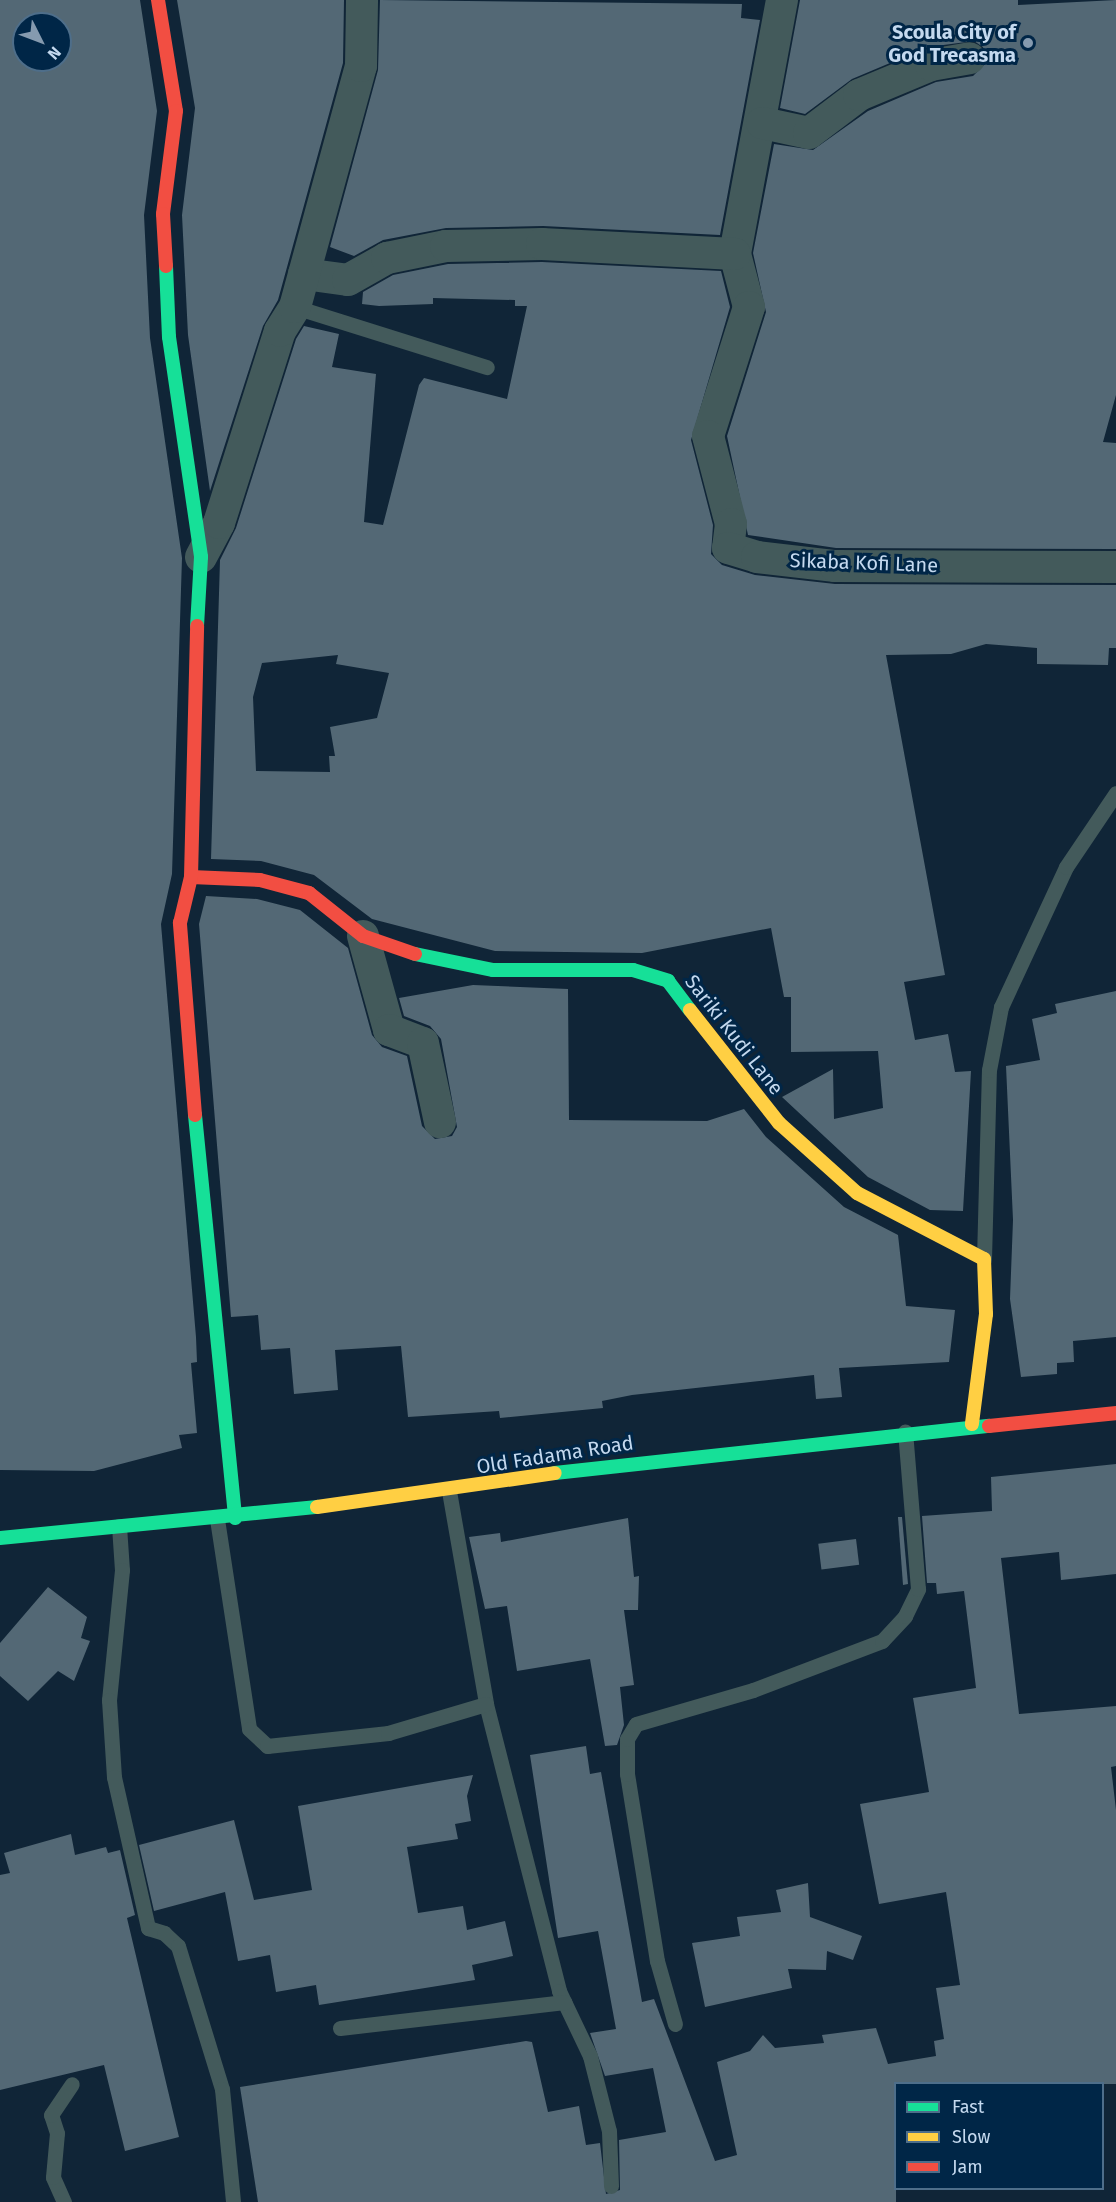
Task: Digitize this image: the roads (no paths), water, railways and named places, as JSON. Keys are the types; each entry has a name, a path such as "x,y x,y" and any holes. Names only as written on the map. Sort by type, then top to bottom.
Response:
{"street":[{"path":"158,0 176,111 164,214 169,337 201,557 190,878 180,923 186,1042 235,1518"},
{"path":"201,557 219,523 280,331 295,307 361,66 362,0"},
{"path":"304,274 348,280 387,258 446,246 542,244 735,254 762,123 776,1"},
{"path":"762,123 809,134 859,95 931,65 969,58"},
{"name":"Sikaba Kofi Lane","path":"735,254 749,307 708,436 729,512 728,548 747,554 835,566 1116,567"},
{"name":"Sariki Kudi Lane","path":"190,878 260,880 309,893 363,936 493,970 633,970 668,981 779,1123 857,1192 984,1258"},
{"path":"363,936 389,1030 423,1043 440,1122"},
{"path":"972,1425 986,1314 984,1258"},
{"name":"Old Fadama Road","path":"0,1538 119,1526 235,1518 449,1491 669,1457 905,1431 1116,1413"}],"lane":[{"path":"295,307 487,367"},
{"path":"984,1258 989,1070 1000,1007 1066,867 1116,793"},
{"path":"675,2024 656,1949 627,1774 627,1739 636,1724 753,1690 882,1641 905,1616 918,1588 905,1431"},
{"path":"449,1491 486,1704 564,2002 590,2056 609,2131 611,2186"},
{"path":"217,1519 249,1729 267,1746 388,1733 486,1704"},
{"path":"119,1526 122,1570 109,1700 114,1777 148,1928 164,1933 178,1946 222,2089 233,2202"},
{"path":"340,2028 564,2002"},
{"path":"64,2202 53,2177 57,2133 51,2115 72,2084"}],"place":[{"name":"Scoula City of God Trecasma","path":"1028,43"}]}
